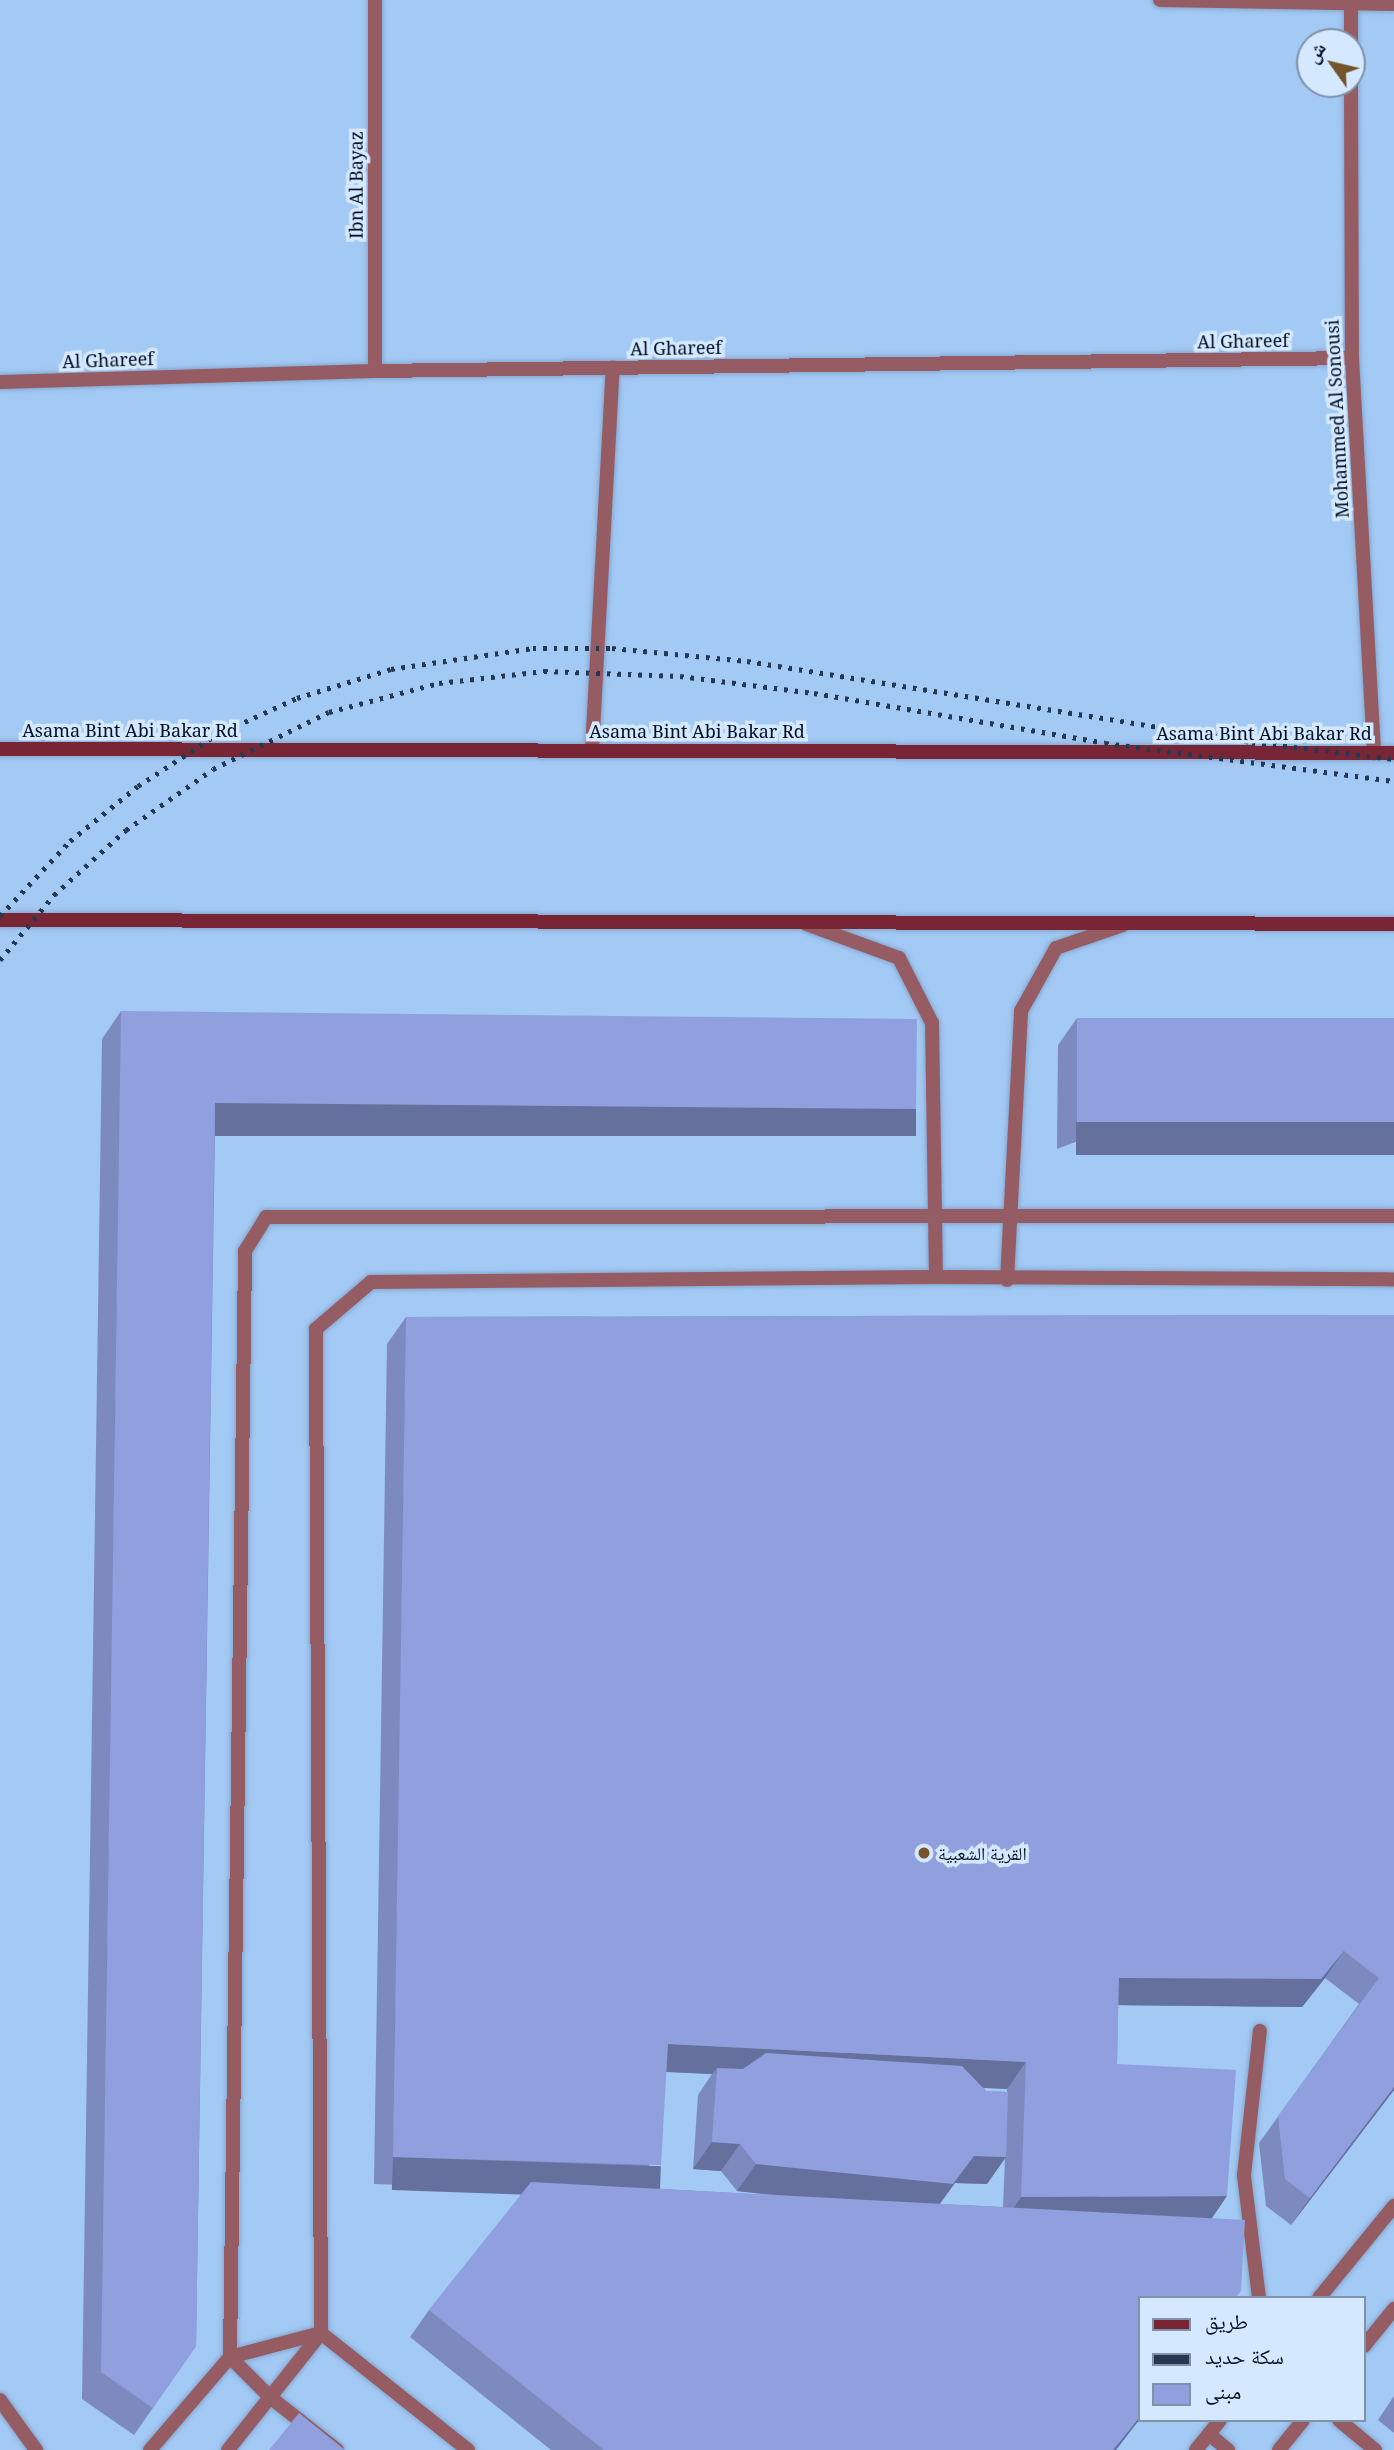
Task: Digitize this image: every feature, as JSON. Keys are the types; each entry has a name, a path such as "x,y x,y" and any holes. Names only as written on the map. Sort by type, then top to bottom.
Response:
{"main road":[{"name":"Asama Bint Abi Bakar Rd","path":"0,748 1394,753"},
{"path":"0,920 1394,924"}],"street":[{"name":"Ibn Al Bayaz","path":"375,371 376,0"},
{"path":"1160,0 1394,4"},
{"path":"1351,2 1351,28"},
{"name":"Mohammed Al Sonousi","path":"1351,98 1352,358 1374,753"},
{"name":"Al Ghareef","path":"0,382 375,371 1352,358"},
{"path":"592,750 613,368"},
{"path":"801,922 899,958 933,1023 933,1216 936,1277"},
{"path":"1007,1280 1021,1011 1056,948 1128,923"},
{"path":"337,2450 271,2397 230,2357 245,1251 266,1217 1394,1216"},
{"path":"228,2450 321,2333 316,1329 371,1282 936,1277 1007,1280 1394,1279"},
{"path":"1259,2296 1244,2175 1260,2031"},
{"path":"1321,2296 1394,2206"},
{"path":"1366,2344 1394,2309"},
{"path":"150,2450 230,2357 321,2333"},
{"path":"321,2333 468,2450"},
{"path":"0,2400 36,2450"},
{"path":"1196,2450 1218,2422"},
{"path":"1279,2450 1301,2422"},
{"path":"1341,2422 1375,2450"},
{"path":"1209,2434 1228,2450"}],"building":[{"path":"121,1011 917,1019 916,1109 215,1103 196,2346 153,2408 101,2372"},
{"path":"1077,1018 1394,1018 1394,1122 1077,1122"},
{"path":"1394,1315 1394,2087 1310,2198 1285,2179 1278,2116 1379,1978 1344,1951 1321,1979 1119,1978 1117,2064 1236,2070 1227,2196 1021,2197 1026,2062 668,2044 661,2165 393,2157 406,1317"},
{"path":"766,2053 962,2066 986,2091 1008,2092 1006,2157 974,2156 953,2184 756,2164 740,2144 712,2142 717,2068 743,2069"},
{"path":"531,2182 1245,2220 1241,2291 1237,2296 1138,2296 1138,2419 1113,2450 604,2450 429,2310"},
{"path":"299,2413 345,2450 269,2450"}],"railway":[{"path":"0,916 70,841 138,786 216,735 297,698 391,669 533,648 612,648 747,661 1252,742 1394,759"},
{"path":"0,960 54,895 126,830 213,769 329,712 439,683 544,671 680,676 814,693 1105,743 1394,781"}],"place":[{"name":"القرية الشعبية","path":"924,1853"}]}
